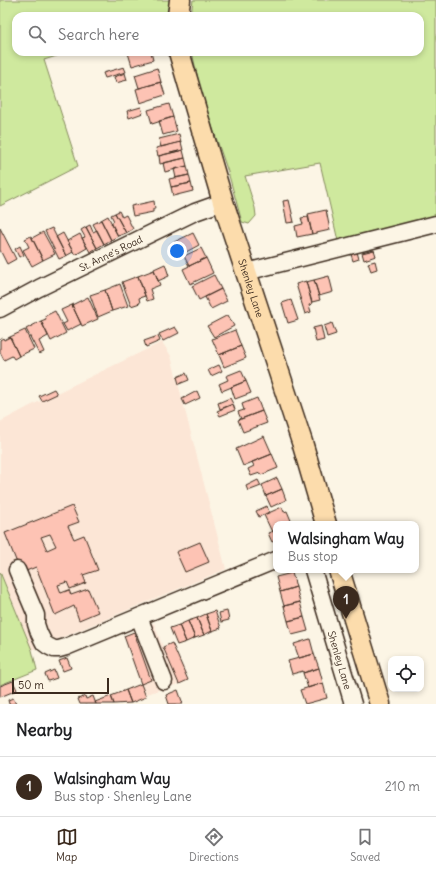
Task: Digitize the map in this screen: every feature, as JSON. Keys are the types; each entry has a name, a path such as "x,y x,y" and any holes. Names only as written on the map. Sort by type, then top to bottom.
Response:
{"main road":[{"path":"178,12 180,0"},
{"name":"Shenley Lane","path":"180,56 223,202 302,442 325,521"},
{"path":"340,573 380,704"}],"street":[{"name":"St. Anne's Road","path":"0,308 195,212 223,202"},
{"path":"246,272 436,224"},
{"path":"17,570 36,615 36,624 44,643 48,646 60,649 66,648 273,561"},
{"name":"Shenley Lane","path":"314,573 354,704"},
{"path":"139,617 164,681"}],"shaded area":[{"path":"162,342 171,356 226,569 32,650 0,572 0,422"},
{"path":"154,623 163,647 172,643 188,680 146,694 124,636"}],"green space":[{"path":"0,0 170,0 167,12 12,12 12,56 56,56 44,60 78,166 0,206"},
{"path":"193,0 436,0 436,218 338,241 320,163 245,176 256,216 249,224 242,222 228,172 202,97 193,56 424,56 424,12 192,12"},
{"path":"0,572 32,650 37,670 0,685"}],"building":[{"path":"129,56 152,56 153,60 132,66"},
{"path":"124,67 126,72 105,78 103,73"},
{"path":"157,68 161,82 139,88 135,75"},
{"path":"125,73 127,80 116,83 114,77"},
{"path":"161,82 165,95 140,103 136,89"},
{"path":"169,104 173,117 152,124 148,110"},
{"path":"141,107 143,113 129,118 127,111"},
{"path":"173,117 177,131 163,135 159,121"},
{"path":"179,134 181,142 161,147 159,139"},
{"path":"181,142 183,150 158,156 156,148"},
{"path":"183,150 185,158 160,164 159,156"},
{"path":"185,158 187,166 165,172 163,163"},
{"path":"187,166 189,175 176,178 174,169"},
{"path":"189,175 191,183 171,187 169,179"},
{"path":"191,183 193,191 173,196 171,187"},
{"path":"289,200 294,222 287,223 283,201"},
{"path":"154,201 155,209 153,209 153,212 133,216 131,206"},
{"path":"326,210 330,230 312,234 308,214"},
{"path":"119,211 122,217 126,215 133,229 126,233 115,213"},
{"path":"115,213 126,233 118,236 111,223 114,221 111,215"},
{"path":"108,216 118,236 111,240 101,220"},
{"path":"308,217 312,234 297,237 295,226 303,224 301,218"},
{"path":"101,220 111,240 104,244 93,224"},
{"path":"90,225 93,232 97,230 104,244 97,248 86,227"},
{"path":"86,227 97,248 90,252 82,238 85,237 81,230"},
{"path":"0,228 16,259 7,264 0,250"},
{"path":"52,228 66,256 59,259 45,231"},
{"path":"43,232 55,254 43,260 32,238"},
{"path":"63,233 73,252 66,256 56,237"},
{"path":"193,233 199,245 177,257 170,244"},
{"path":"80,234 87,248 75,255 67,241"},
{"path":"31,236 43,260 32,266 23,250 29,247 25,239"},
{"path":"20,246 24,255 19,257 15,249"},
{"path":"201,248 206,258 189,266 184,256"},
{"path":"374,250 376,256 364,260 362,253"},
{"path":"357,252 359,259 353,261 351,254"},
{"path":"206,258 213,273 190,284 183,269"},
{"path":"375,261 377,269 371,271 368,263"},
{"path":"165,264 169,276 158,281 154,269"},
{"path":"154,270 160,285 150,289 153,299 147,301 138,276"},
{"path":"214,275 221,289 199,300 192,286"},
{"path":"138,276 145,296 139,298 140,303 131,306 122,282"},
{"path":"329,276 333,292 319,296 314,280"},
{"path":"314,280 320,300 312,302 306,282"},
{"path":"306,281 312,304 309,305 311,312 305,314 296,284"},
{"path":"120,284 128,306 112,311 105,290"},
{"path":"221,289 227,301 211,309 205,297"},
{"path":"105,290 112,311 98,317 90,295"},
{"path":"88,297 98,319 82,326 72,305"},
{"path":"291,300 298,320 288,323 282,303"},
{"path":"72,305 81,324 67,331 63,324 67,322 61,310"},
{"path":"55,311 66,333 51,341 41,321 46,319 45,316"},
{"path":"228,315 234,326 214,337 207,326"},
{"path":"41,321 48,336 39,341 44,352 39,354 26,329"},
{"path":"332,323 336,334 327,337 324,326"},
{"path":"321,326 324,340 316,342 313,328"},
{"path":"175,327 179,333 163,341 159,334"},
{"path":"25,330 34,349 19,356 10,337"},
{"path":"235,330 241,346 219,355 212,339"},
{"path":"158,336 160,341 146,347 144,341"},
{"path":"10,337 19,356 14,359 12,356 4,360 0,352 0,340"},
{"path":"241,346 246,358 224,367 219,355"},
{"path":"219,365 222,371 211,376 208,370"},
{"path":"241,370 246,381 222,391 219,384 228,380 226,376"},
{"path":"186,373 189,380 179,384 177,377"},
{"path":"246,381 251,393 235,399 231,387"},
{"path":"54,389 57,394 42,401 39,396"},
{"path":"197,391 200,398 185,405 182,399"},
{"path":"230,398 233,404 220,409 218,403"},
{"path":"257,398 262,411 241,419 238,412 244,410 242,404"},
{"path":"233,404 235,410 220,416 217,411"},
{"path":"262,411 267,423 243,432 238,420"},
{"path":"264,436 272,454 243,466 236,449"},
{"path":"272,454 278,468 261,475 260,473 251,476 248,469 254,466 252,462"},
{"path":"277,478 282,489 266,496 262,485"},
{"path":"258,480 261,486 248,491 246,486"},
{"path":"282,489 286,500 271,507 266,496"},
{"path":"72,506 79,522 68,526 74,539 84,535 98,570 83,575 86,583 70,589 67,582 58,585 61,593 69,590 71,595 88,589 98,612 79,620 74,606 55,615 36,567 21,573 5,533","holes":["50,534 56,546 47,550 41,537"]},
{"path":"267,506 269,512 259,517 256,511"},
{"path":"282,507 284,512 287,511 291,521 273,521 272,532 264,515"},
{"path":"273,531 273,542 272,542 268,533"},
{"path":"200,542 209,562 185,572 176,552"},
{"path":"292,573 296,587 280,592 276,577"},
{"path":"296,587 300,602 284,606 280,592"},
{"path":"300,602 304,617 288,621 284,606"},
{"path":"215,611 221,628 212,631 206,614"},
{"path":"227,611 229,620 221,622 219,613"},
{"path":"206,614 212,631 204,635 197,618"},
{"path":"304,617 308,631 292,635 288,621"},
{"path":"197,618 204,635 195,638 188,621"},
{"path":"188,621 195,638 186,642 179,625"},
{"path":"179,625 186,642 177,645 170,628"},
{"path":"134,632 151,680 141,684 124,636"},
{"path":"310,639 314,654 299,658 294,644"},
{"path":"172,643 188,680 179,684 163,647"},
{"path":"314,654 319,668 303,673 303,671 292,674 288,661"},
{"path":"67,658 71,668 63,671 59,661"},
{"path":"319,668 323,683 308,688 303,673"},
{"path":"54,670 57,678 48,681 45,674"},
{"path":"13,681 17,690 0,697 0,686"},
{"path":"323,683 327,698 305,704 300,690"},
{"path":"141,684 146,697 131,703 126,690"},
{"path":"126,690 131,703 114,704 111,696"},
{"path":"178,690 183,704 169,704 166,695"},
{"path":"85,696 86,699 93,696 96,704 80,704 78,699"},
{"path":"111,696 114,704 96,704 95,702"},
{"path":"13,698 16,704 9,704 8,700"}],"place":[{"name":"Walsingham Way","path":"346,619"}]}
